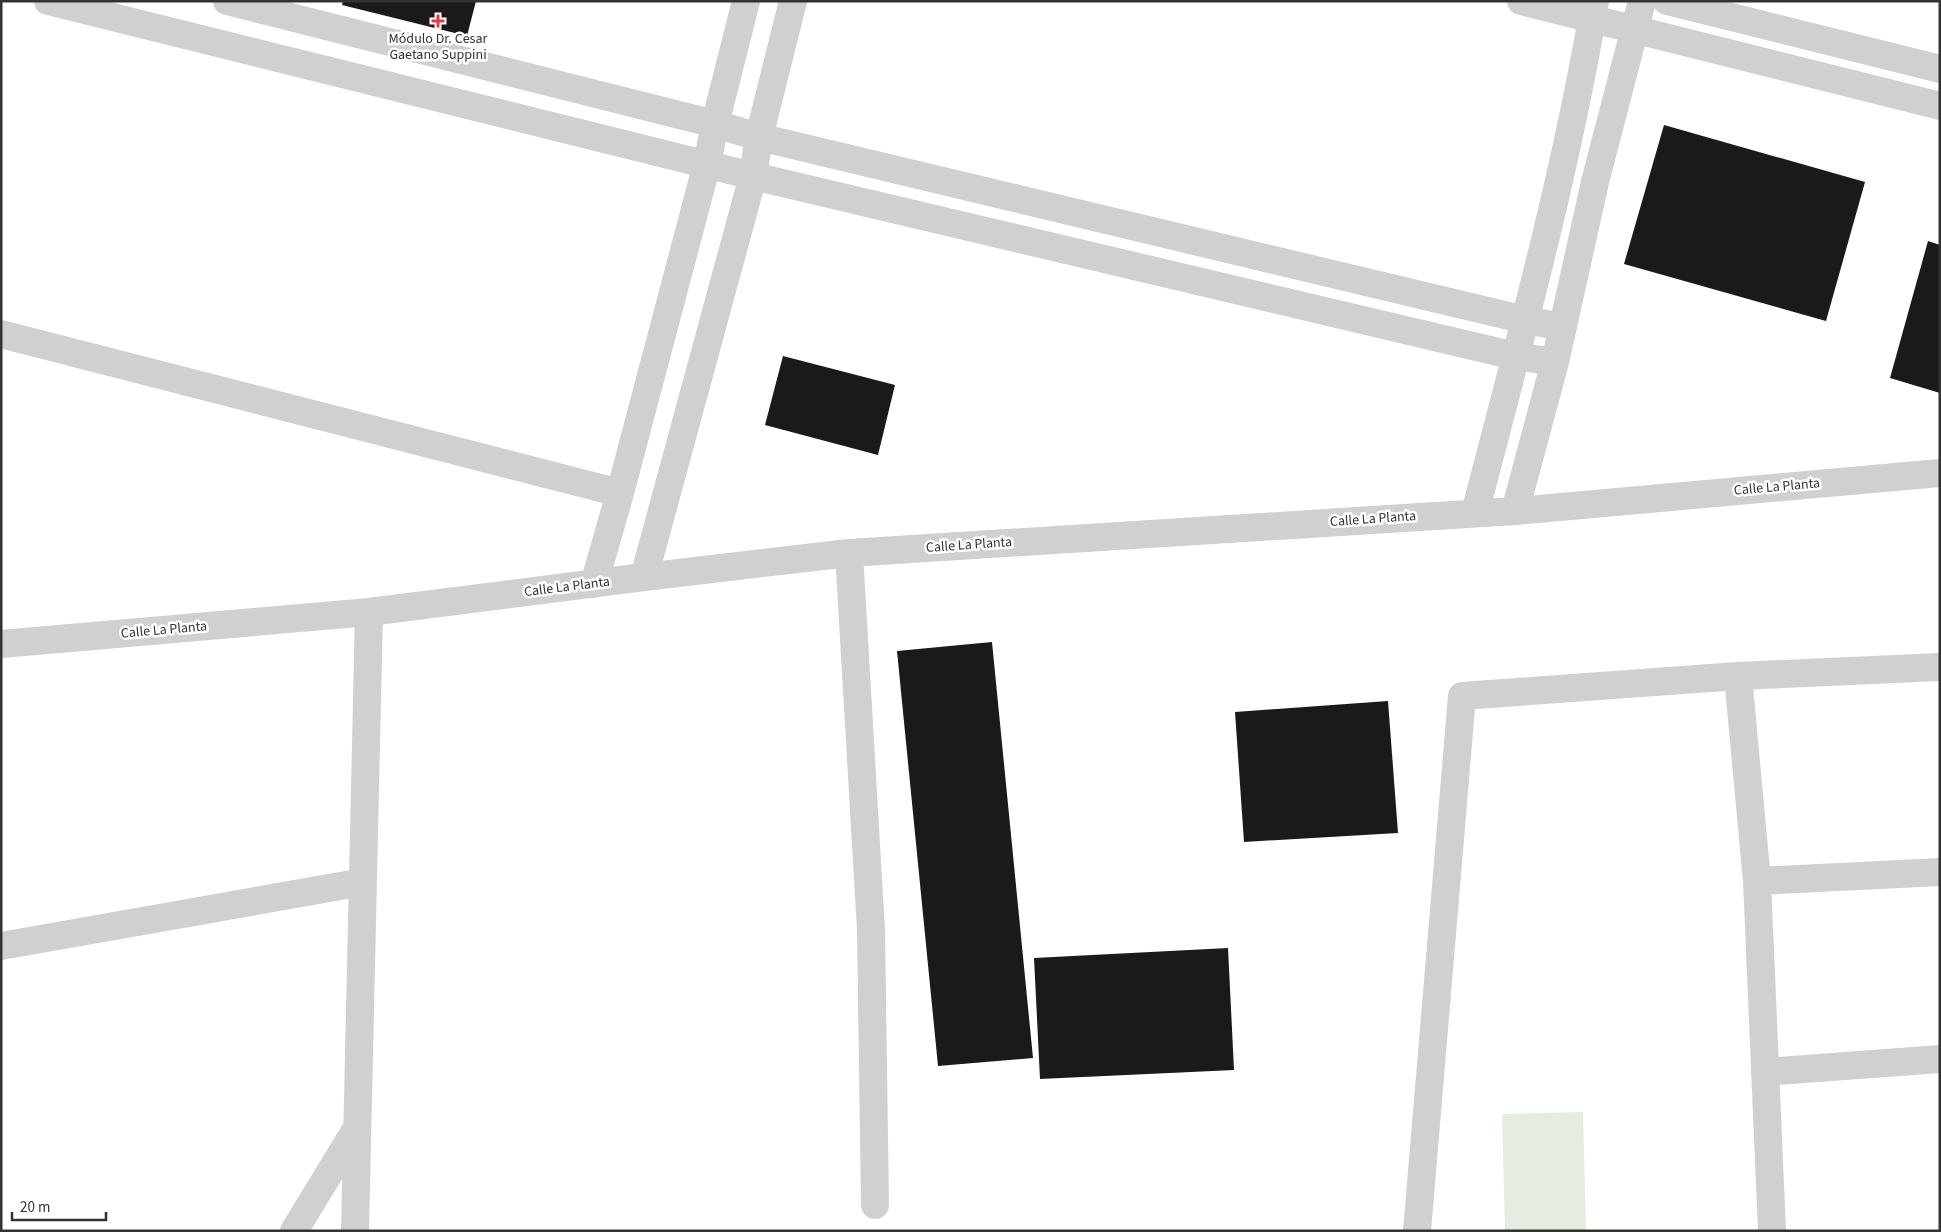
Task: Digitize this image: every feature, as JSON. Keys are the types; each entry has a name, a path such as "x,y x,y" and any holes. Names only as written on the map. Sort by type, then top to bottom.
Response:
{"street":[{"path":"48,1 752,176 1515,356 1555,362"},
{"path":"226,1 715,124 759,137 1525,320 1563,327"},
{"path":"594,584 707,164 715,124 746,1"},
{"path":"644,577 752,176 759,137 793,1"},
{"path":"1521,1 1594,10 1633,29 1940,106"},
{"path":"1515,511 1555,362 1595,182 1633,29 1642,1"},
{"path":"1668,1 1940,68"},
{"path":"1475,513 1525,320 1560,172 1594,10"},
{"path":"1,334 620,493"},
{"name":"Calle La Planta","path":"1,644 369,612 849,553 1515,511 1940,473"},
{"path":"849,553 871,930 875,1205"},
{"path":"355,1231 369,612"},
{"path":"1417,1231 1462,696 1738,676 1940,667"},
{"path":"1738,676 1757,881 1772,1231"},
{"path":"1757,881 1940,872"},
{"path":"1,946 363,882"},
{"path":"1765,1072 1940,1059"},
{"path":"294,1231 356,1129"}],"shaded area":[{"path":"1583,1112 1586,1231 1505,1231 1502,1114"}],"building":[{"name":"Módulo Dr. Cesar Gaetano Suppini","path":"343,1 476,1 467,36 342,5"},
{"path":"1664,125 1865,182 1826,321 1624,264"},
{"path":"1928,241 1940,245 1940,393 1890,378"},
{"path":"783,356 895,385 878,455 765,425"},
{"path":"992,642 1033,1058 938,1066 897,651"},
{"path":"1388,701 1398,833 1244,842 1235,712"},
{"path":"1228,948 1234,1070 1040,1079 1034,958"}],"place":[{"name":"Módulo Dr. Cesar Gaetano Suppini","path":"438,21"}]}
